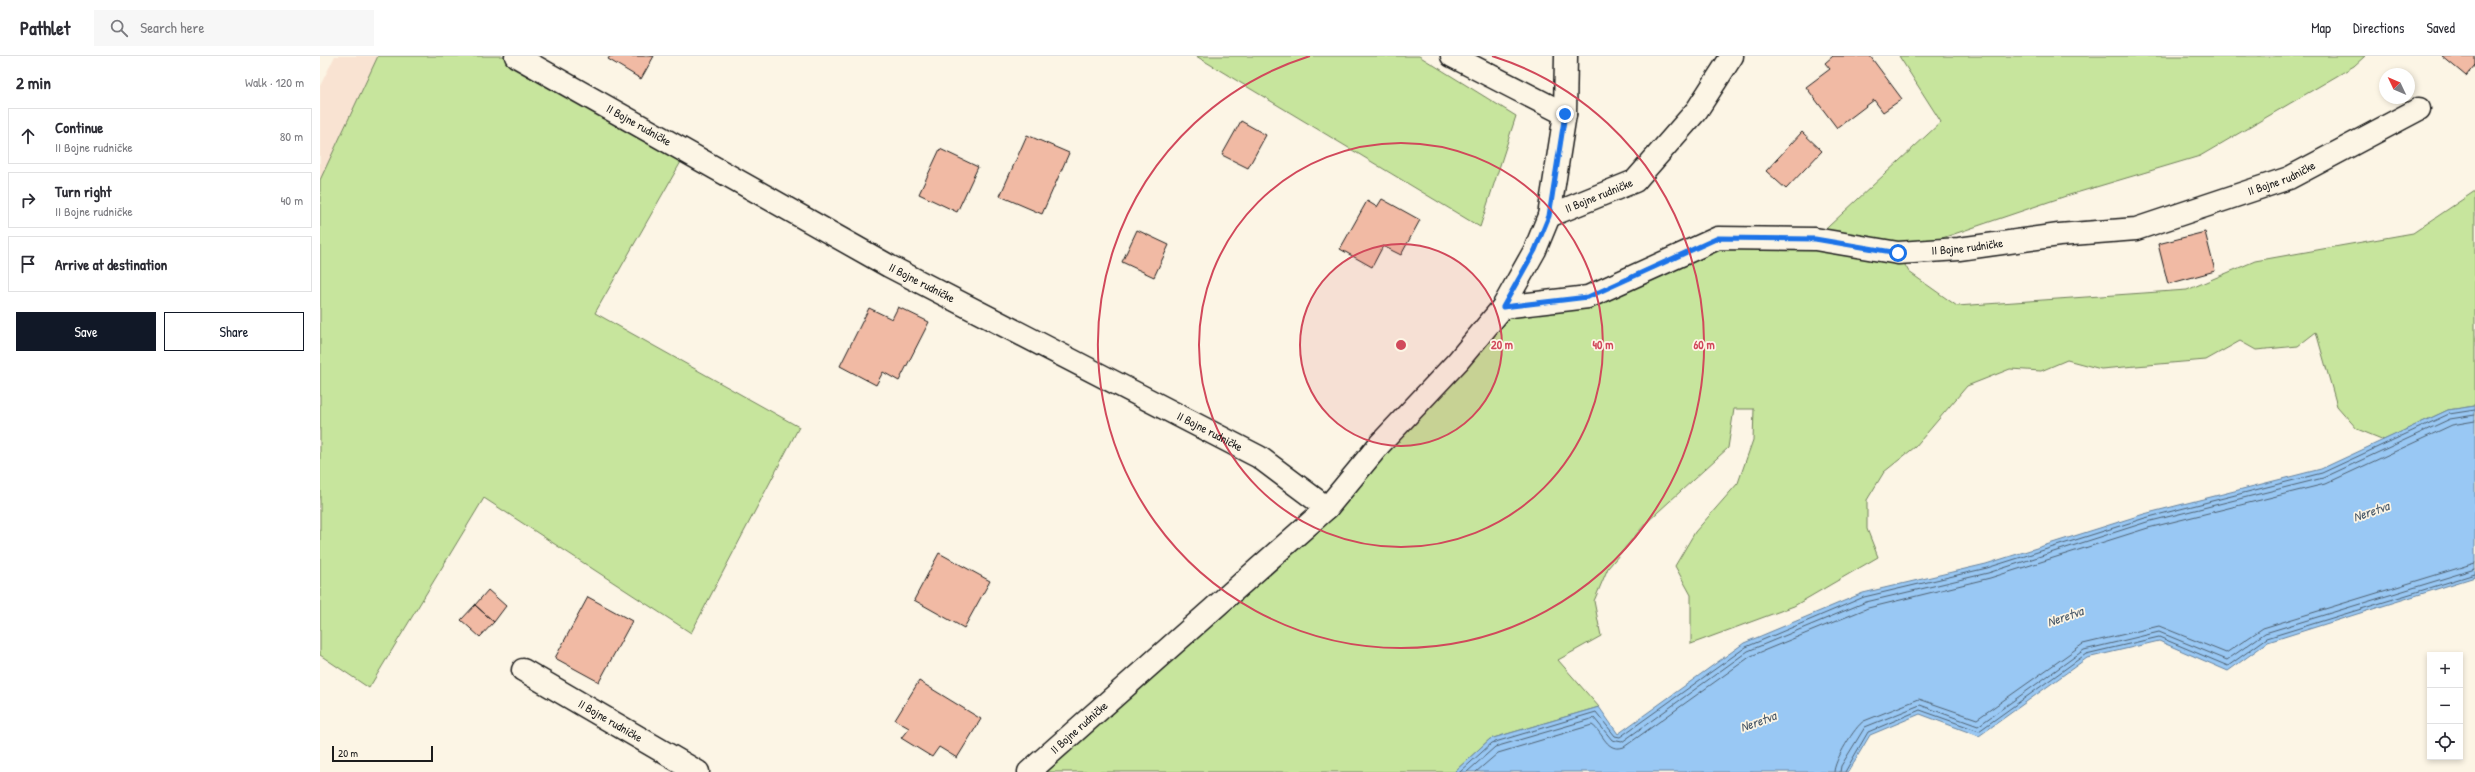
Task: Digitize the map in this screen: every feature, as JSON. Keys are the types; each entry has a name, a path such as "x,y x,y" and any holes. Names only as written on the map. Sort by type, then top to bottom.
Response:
{"street":[{"name":"II Bojne rudničke","path":"516,56 889,266 1259,457 1327,508"},
{"path":"1452,56 1565,114"},
{"name":"II Bojne rudničke","path":"1029,772 1327,508 1379,445 1458,361 1503,307 1535,250 1549,216 1565,114 1566,56"},
{"name":"II Bojne rudničke","path":"1549,216 1635,181 1697,110 1732,56"},
{"name":"II Bojne rudničke","path":"1503,307 1588,297 1718,238 1815,239 1898,253 1959,249 2059,236 2136,229 2289,178 2419,109"},
{"name":"II Bojne rudničke","path":"523,670 698,772"}],"shaded area":[{"path":"335,56 378,56 320,180 320,86"}],"green space":[{"path":"378,56 516,56 686,153 595,313 799,427 691,633 484,498 369,688 320,655 320,180"},
{"path":"1196,56 1419,56 1516,116 1480,227"},
{"path":"1899,56 2365,56 2354,66 2200,156 2066,196 1898,253 1909,272 1957,306 2187,290 2255,261 2413,233 2475,191 2475,406 2448,410 2384,440 2357,429 2337,406 2316,332 2298,346 2256,350 2240,341 2206,360 2101,369 2067,360 2041,371 2010,369 1967,386 1915,447 1884,472 1867,500 1867,529 1878,557 1794,606 1691,644 1691,595 1675,566 1695,532 1738,483 1753,440 1754,409 1734,409 1728,448 1646,523 1608,568 1594,601 1601,636 1558,660 1599,707 1490,739 1454,772 1029,772 1327,508 1503,307 1588,297 1718,238 1815,239 1941,122"}],"water":[{"name":"Neretva","path":"2475,406 2475,577 2268,642 2228,671 2159,641 2087,658 1979,736 1920,714 1870,735 1848,772 1454,772 1490,739 1599,707 1618,734 1744,643 1863,593 1986,564 2144,514 2321,469 2448,410"}],"building":[{"path":"610,56 654,56 641,79 608,59"},
{"path":"1833,56 1870,56 1902,99 1883,112 1874,100 1837,128 1806,87 1830,69 1825,63"},
{"path":"2442,56 2475,56 2475,65 2466,76"},
{"path":"1241,121 1266,135 1248,168 1222,155"},
{"path":"1802,132 1822,151 1786,189 1766,171"},
{"path":"1027,135 1069,153 1042,214 1000,196"},
{"path":"940,149 978,167 957,212 919,194"},
{"path":"1382,199 1420,220 1401,255 1383,246 1372,267 1340,249 1367,201 1377,207"},
{"path":"1137,230 1169,245 1154,277 1122,262"},
{"path":"2205,232 2215,271 2168,284 2158,244"},
{"path":"898,307 929,322 899,381 883,372 876,385 840,366 869,308 892,319"},
{"path":"939,553 990,581 964,628 914,600"},
{"path":"488,590 506,606 494,622 475,605"},
{"path":"588,597 632,621 599,682 555,658"},
{"path":"475,605 494,622 480,637 461,620"},
{"path":"919,681 981,719 957,758 939,747 932,757 901,738 909,728 895,720"}],"route":[{"path":"1565,114 1549,216 1535,250 1503,307 1588,297 1641,275 1674,256 1718,238 1815,239 1898,253"}]}
